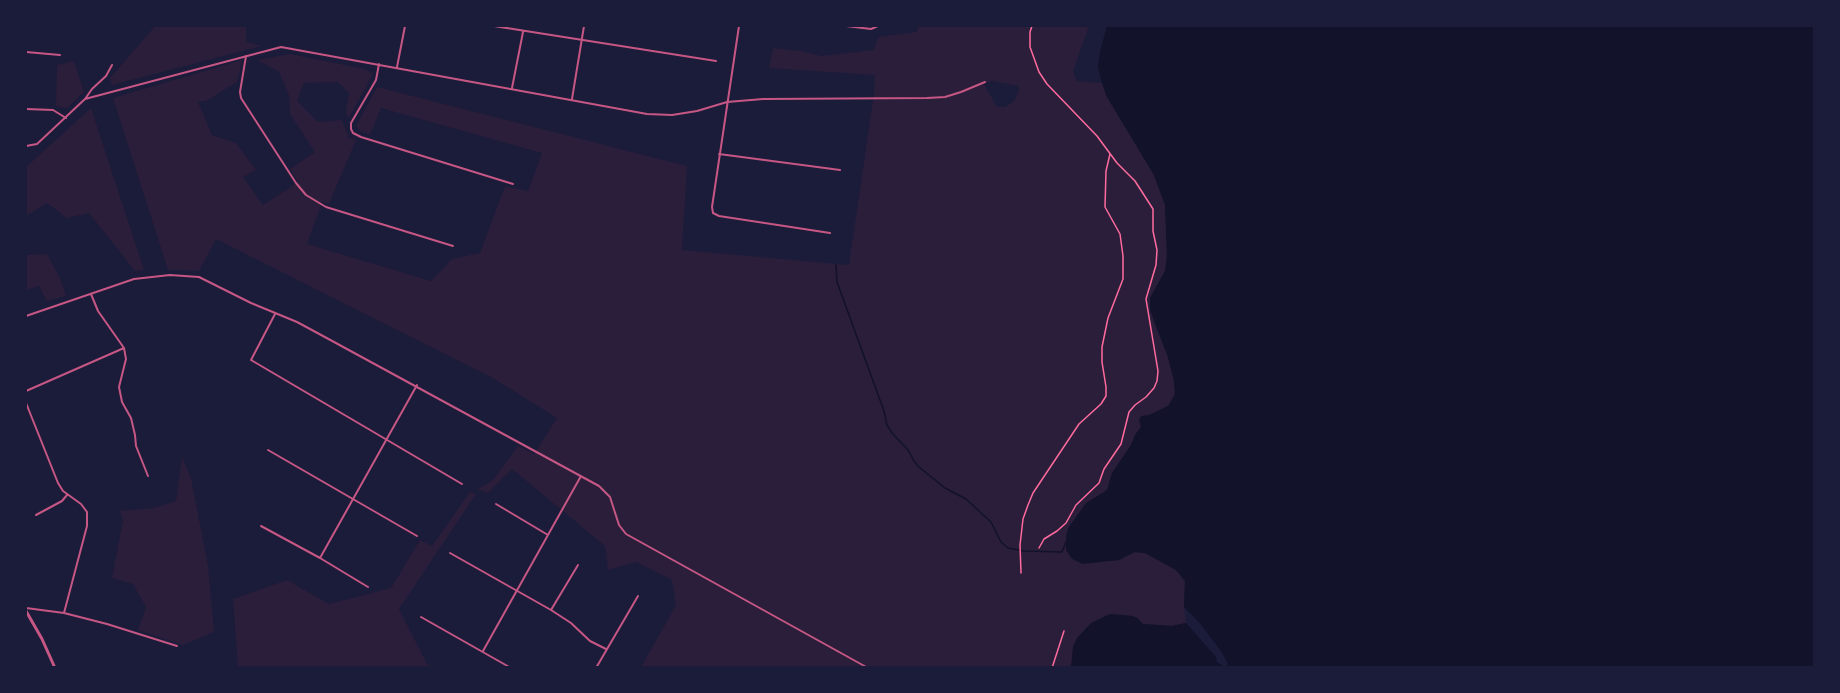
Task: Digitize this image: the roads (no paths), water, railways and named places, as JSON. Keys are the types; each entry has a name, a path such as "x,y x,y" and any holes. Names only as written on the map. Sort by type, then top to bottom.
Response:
{"street":[{"path":"397,67 405,26"},
{"path":"494,26 716,61"},
{"path":"572,99 584,26"},
{"path":"739,26 719,154 713,213 719,216 830,233"},
{"path":"846,26 871,29 877,27"},
{"path":"512,88 523,31"},
{"path":"85,99 281,47 647,114 672,115 697,111 727,102 763,99 927,98 962,92 985,82"},
{"path":"26,52 60,55"},
{"path":"246,55 241,98 296,183 312,199 326,207 453,246"},
{"path":"379,64 376,80 351,123 351,129 361,137 513,184"},
{"path":"26,146 38,144 66,118 106,76 112,65"},
{"path":"26,109 53,110 66,118"},
{"path":"719,154 840,170"},
{"path":"26,316 134,279 170,275 199,277 275,314 297,322 599,486 610,497 619,525 626,534 868,668"},
{"path":"91,294 98,311 123,348 126,359 119,387 131,418 136,446 148,476"},
{"path":"275,314 251,360 462,484"},
{"path":"26,391 123,348"},
{"path":"320,558 417,386"},
{"path":"26,403 58,483 67,495 87,512 87,526 64,613"},
{"path":"268,450 417,536"},
{"path":"483,651 581,476"},
{"path":"36,515 62,501 67,495"},
{"path":"496,504 548,535"},
{"path":"261,526 368,587"},
{"path":"450,553 551,610 570,622 590,641 606,649"},
{"path":"551,610 578,565"},
{"path":"596,668 638,596"},
{"path":"26,610 64,613 177,646"},
{"path":"26,610 55,668"},
{"path":"421,617 511,668"}],"waterway":[{"path":"836,265 837,282 887,425 908,450 914,461 945,488 966,499 991,522 1001,542 1008,548 1024,551 1062,552 1066,542"}]}
